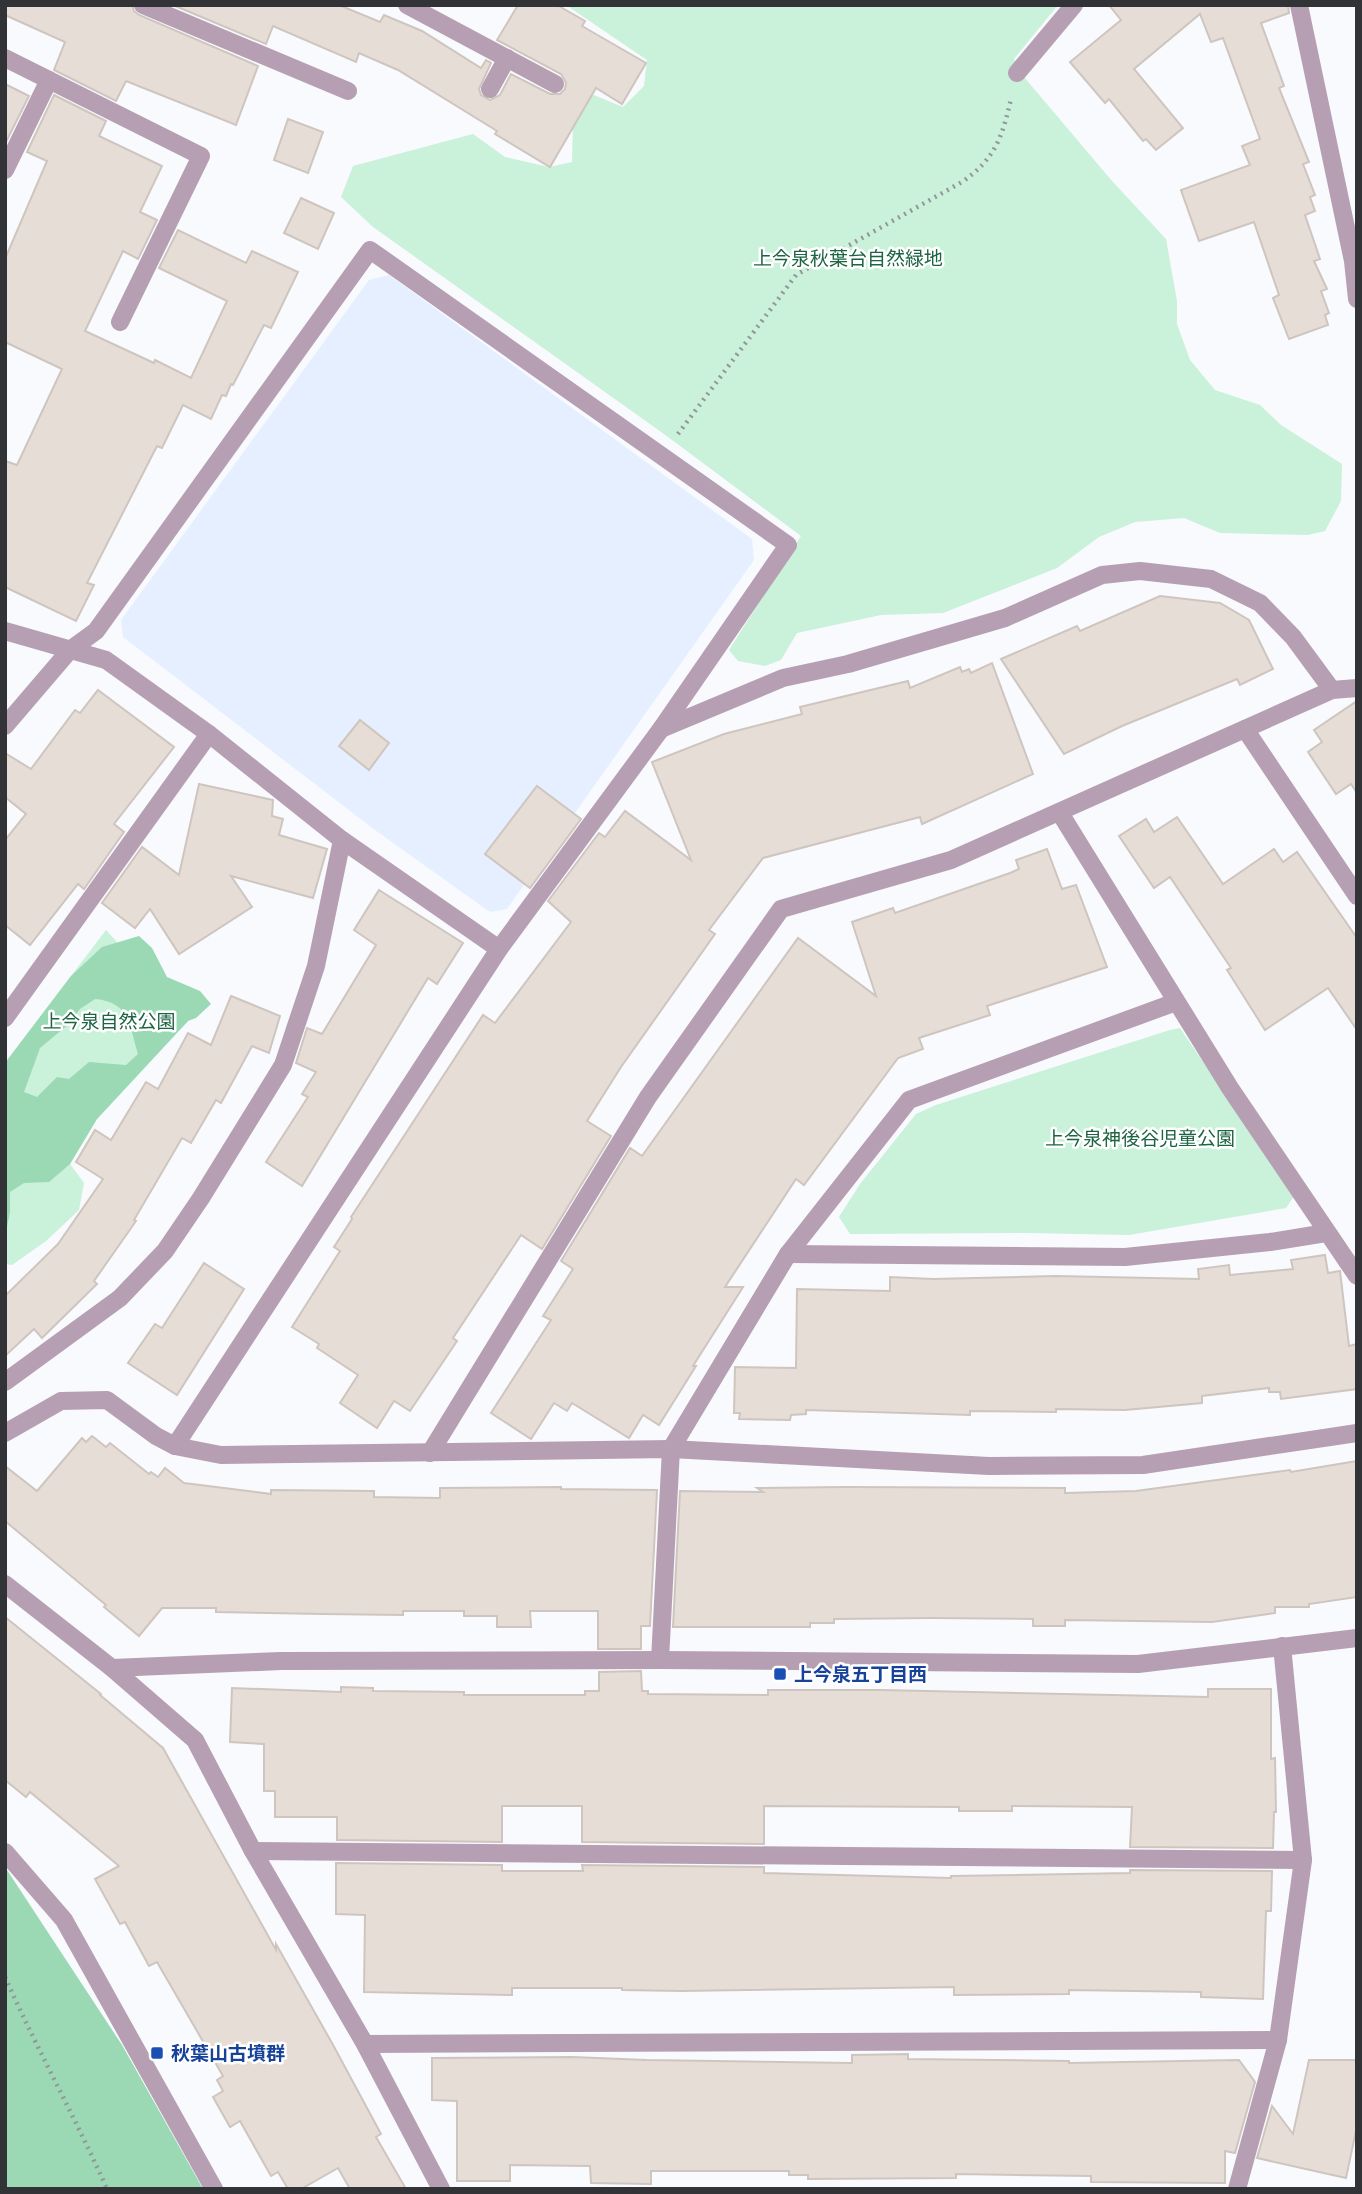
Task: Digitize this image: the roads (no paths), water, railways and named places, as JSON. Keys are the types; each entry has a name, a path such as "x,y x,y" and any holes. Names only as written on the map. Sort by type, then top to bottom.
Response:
{"street":[{"path":"144,5 348,91"},
{"path":"407,5 555,84"},
{"path":"1017,72 1074,5"},
{"path":"1299,5 1353,261 1357,299"},
{"path":"5,58 201,156 120,323"},
{"path":"490,89 507,58"},
{"path":"5,170 49,80"},
{"path":"5,726 70,650 96,631 370,250 788,545 661,729 499,949 175,1446"},
{"path":"661,729 783,678 848,664 1005,618 1102,575 1140,571 1211,579 1260,603 1293,637 1332,690"},
{"path":"5,631 106,660 209,734 342,840 499,949"},
{"path":"430,1453 648,1097 781,909 951,860 1332,690 1357,688"},
{"path":"1245,729 1357,896"},
{"path":"5,1018 209,734"},
{"path":"1060,813 1230,1088 1357,1276"},
{"path":"5,1382 120,1298 165,1251 201,1198 283,1065 316,966 342,840"},
{"path":"660,1660 671,1449 788,1254 909,1100 1176,1002"},
{"path":"788,1254 1125,1257 1270,1242 1326,1233"},
{"path":"5,1433 61,1401 107,1400 156,1436 175,1446 221,1455 671,1449 989,1466 1143,1465 1357,1433"},
{"path":"5,1584 112,1668 195,1740 253,1851 365,2044 442,2189"},
{"path":"112,1668 281,1661 660,1660 1139,1664 1357,1638"},
{"path":"1237,2189 1278,2040 1303,1860 1282,1646"},
{"path":"253,1851 1303,1860"},
{"path":"5,1852 64,1920 214,2189"},
{"path":"365,2044 1278,2040"}],"place":[{"name":"上今泉五丁目西","path":"780,1674"},
{"name":"秋葉山古墳群","path":"157,2053"}],"park label":[{"name":"上今泉秋葉台自然緑地","path":"848,258"},
{"name":"上今泉自然公園","path":"109,1021"},
{"name":"上今泉神後谷児童公園","path":"1140,1138"}]}
